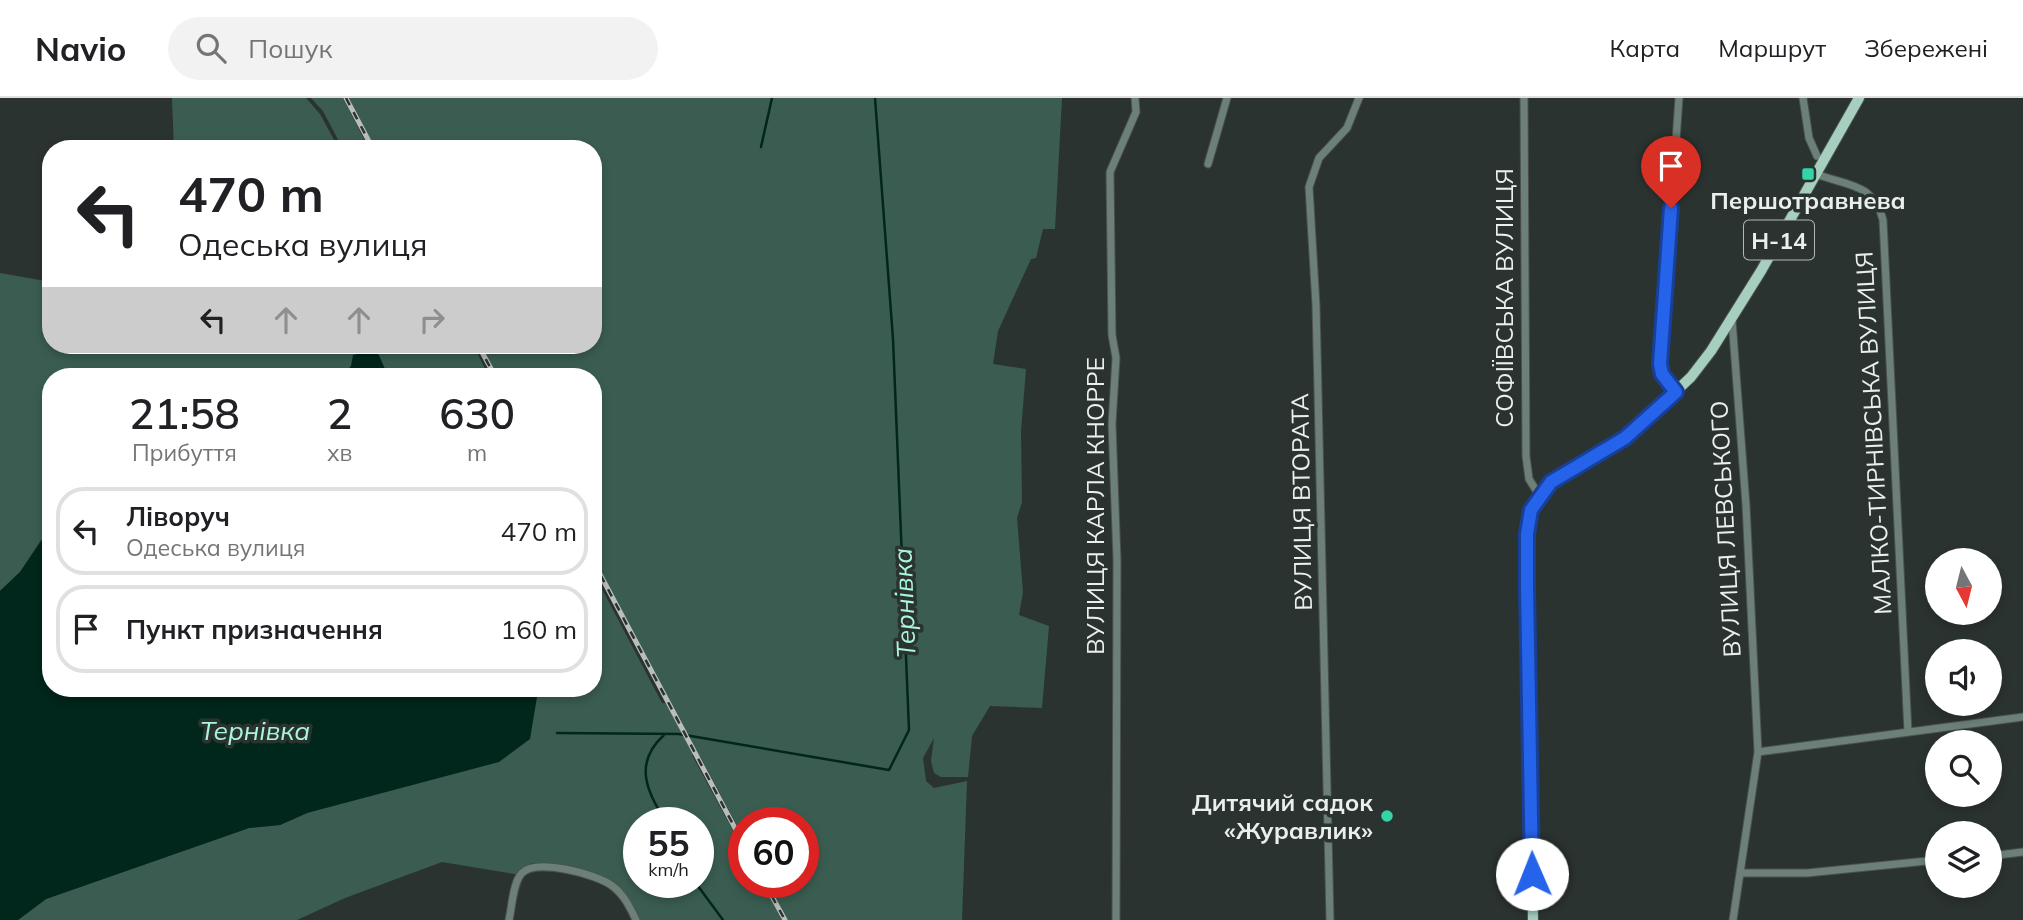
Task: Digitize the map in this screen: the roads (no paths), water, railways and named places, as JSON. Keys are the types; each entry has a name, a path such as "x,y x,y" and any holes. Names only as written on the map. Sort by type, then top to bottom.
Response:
{"main road":[{"name":"Н-14","path":"1539,495 1551,482 1635,430 1676,392 1712,351 1816,174 1820,158 1859,98"},
{"path":"1533,920 1527,534 1531,510 1539,495"}],"street":[{"name":"ВУЛИЦЯ КАРЛА КНОРРЕ","path":"1116,920 1117,560 1112,424 1116,358 1112,335 1110,172 1136,111 1135,98"},
{"path":"1208,164 1227,98"},
{"name":"ВУЛИЦЯ ВТОРАТА","path":"1330,920 1316,305 1309,187 1319,158 1347,128 1359,98"},
{"name":"СОФІЇВСЬКА ВУЛИЦЯ","path":"1524,98 1526,456 1529,480 1539,495"},
{"path":"1676,392 1662,374 1660,364 1679,98"},
{"path":"1803,98 1809,138 1820,158"},
{"name":"МАЛКО-ТИРНІВСЬКА ВУЛИЦЯ","path":"1816,174 1870,192 1879,202 1883,220 1908,732"},
{"name":"ВУЛИЦЯ ЛЕВСЬКОГО","path":"1732,320 1745,493 1758,751 1733,920"},
{"path":"1758,751 2023,717"},
{"path":"2002,855 2023,852"},
{"path":"1740,873 1807,873 1925,861"},
{"path":"509,920 520,875 530,867 552,867 609,883 631,907 636,920"}],"water":[{"path":"378,354 384,368 349,368 353,355"},
{"path":"42,540 42,697 537,697 530,739 499,762 307,813 280,825 249,828 46,899 18,920 0,920 0,591 20,572"}],"waterway":[{"path":"761,147 772,98"},
{"name":"Тернівка","path":"557,733 679,734 889,770 909,730 893,339 875,98"},
{"path":"658,807 649,789 646,768 654,746 664,735"},
{"path":"707,898 723,920"}],"railway":[{"path":"346,98 368,140"},
{"path":"483,354 491,368"},
{"path":"602,578 728,815"},
{"path":"773,898 785,920"}],"place":[{"name":"Першотравнева","path":"1808,174"},
{"name":"Дитячий садок «Журавлик»","path":"1387,816"}]}
